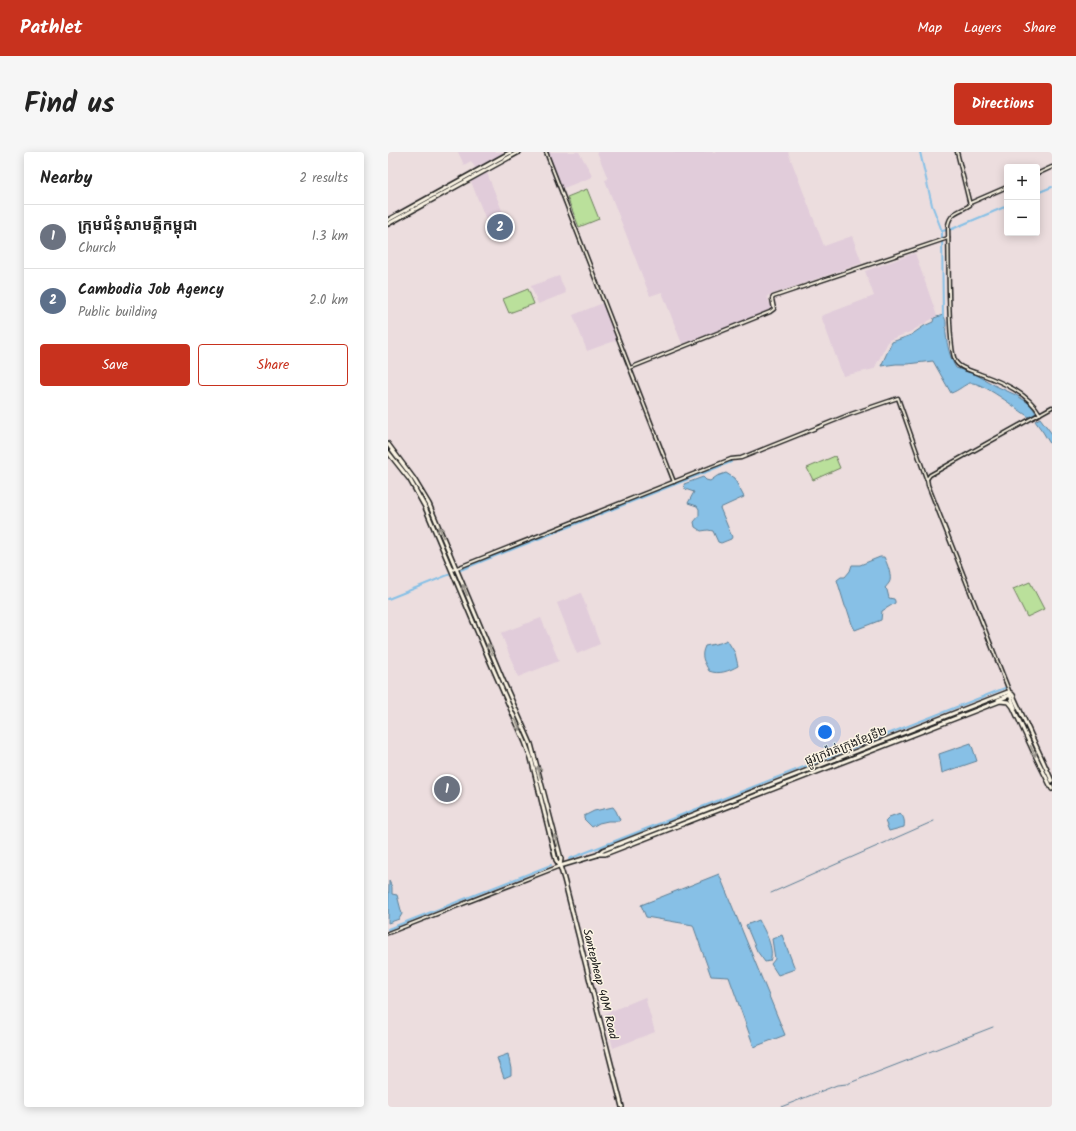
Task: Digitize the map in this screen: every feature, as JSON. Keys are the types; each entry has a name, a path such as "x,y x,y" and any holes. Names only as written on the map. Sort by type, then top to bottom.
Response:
{"main road":[{"path":"388,220 511,152"},
{"path":"388,224 519,152"},
{"path":"388,444 425,496 531,744 561,859 560,866"},
{"path":"388,452 410,480 422,500 527,745 556,860 560,866"},
{"name":"ផ្លូវក្រវ៉ាត់ក្រុងខ្សែទី២","path":"791,779 1008,692 1010,694"},
{"path":"1010,694 1015,711 1052,789"},
{"path":"1010,694 1014,695 1034,744 1052,781"},
{"name":"ផ្លូវក្រវ៉ាត់ក្រុងខ្សែទី២","path":"560,866 597,854 605,854 731,802 993,702 1010,694"},
{"path":"993,702 1006,701 1015,711"},
{"name":"Santepheap 40M Road","path":"560,866 622,1107"}],"street":[{"path":"546,152 674,482"},
{"path":"957,152 970,203"},
{"path":"1040,173 1052,167"},
{"path":"1004,188 970,203 969,206 951,216 949,221 949,304 955,362 964,368 992,378 1020,394 1030,402 1037,410 1039,415"},
{"path":"630,368 770,312 774,309 773,297 948,238"},
{"path":"453,572 731,459 741,458 851,414 898,398 926,478 928,479"},
{"path":"1010,694 928,485 928,479 930,475 1052,407"},
{"path":"388,933 560,866"}],"shaded area":[{"path":"458,152 503,152 504,154 476,169 471,161 464,165"},
{"path":"579,152 592,177 561,189 548,153"},
{"path":"597,152 788,152 824,246 852,236 862,263 767,296 772,309 682,344 662,292 650,296 605,180 608,179"},
{"path":"487,173 505,218 488,225 470,179"},
{"path":"915,253 937,316 910,332 889,340 874,369 843,376 821,316 874,296 865,271"},
{"path":"559,276 566,293 538,304 531,286"},
{"path":"603,303 617,340 587,351 573,315"},
{"path":"581,593 600,644 577,654 557,603"},
{"path":"541,618 559,661 518,677 501,633"},
{"path":"645,997 655,1032 613,1048 604,1014"}],"green space":[{"path":"587,189 599,219 579,227 567,197"},
{"path":"528,289 534,304 509,313 503,299"},
{"path":"835,456 840,468 813,480 807,468"},
{"path":"1030,582 1044,609 1027,617 1013,589"}],"water":[{"path":"943,315 946,322 948,347 956,368 975,374 1016,395 1030,404 1036,413 1029,417 983,386 976,384 970,383 951,393 933,361 881,366 892,342 911,335 933,322 934,318"},
{"path":"1040,418 1052,434 1052,447 1035,421"},
{"path":"726,473 734,478 744,497 720,508 732,537 731,539 721,543 718,542 713,531 701,531 695,527 694,522 699,516 699,509 697,506 688,503 694,492 685,489 684,484 703,477 710,481 717,476"},
{"path":"880,557 884,557 890,574 889,584 885,588 889,598 894,599 895,603 882,611 881,620 855,630 845,606 837,580 841,577 845,577 850,571 852,565 860,565"},
{"path":"727,640 735,653 738,666 724,672 716,673 709,671 704,662 703,656 705,646"},
{"path":"971,743 977,761 942,773 939,754"},
{"path":"613,807 620,820 619,821 599,823 592,827 584,819 584,816 594,811"},
{"path":"900,813 904,819 904,827 889,831 885,821 889,817"},
{"path":"719,874 785,1035 754,1047 729,977 711,976 693,925 646,917 641,905"},
{"path":"389,881 392,887 392,894 397,895 402,914 399,919 388,923"},
{"path":"759,920 770,945 770,961 765,962 757,951 746,925"},
{"path":"782,935 795,969 778,975 771,964 775,959 772,939"},
{"path":"508,1054 511,1075 504,1078 497,1058"}],"waterway":[{"path":"920,152 932,205 942,231 943,318"},
{"path":"1040,192 1052,187"},
{"path":"942,231 952,229 1004,207"},
{"path":"388,599 731,462"},
{"path":"569,859 1005,688"},
{"path":"771,893 934,821"},
{"path":"388,929 551,865"},
{"path":"781,1107 837,1085 847,1084 993,1027"}],"place":[{"name":"Cambodia Job Agency","path":"500,227"},
{"name":"ក្រុមជំនុំសាមគ្គីកម្ពុជា","path":"447,789"}]}
